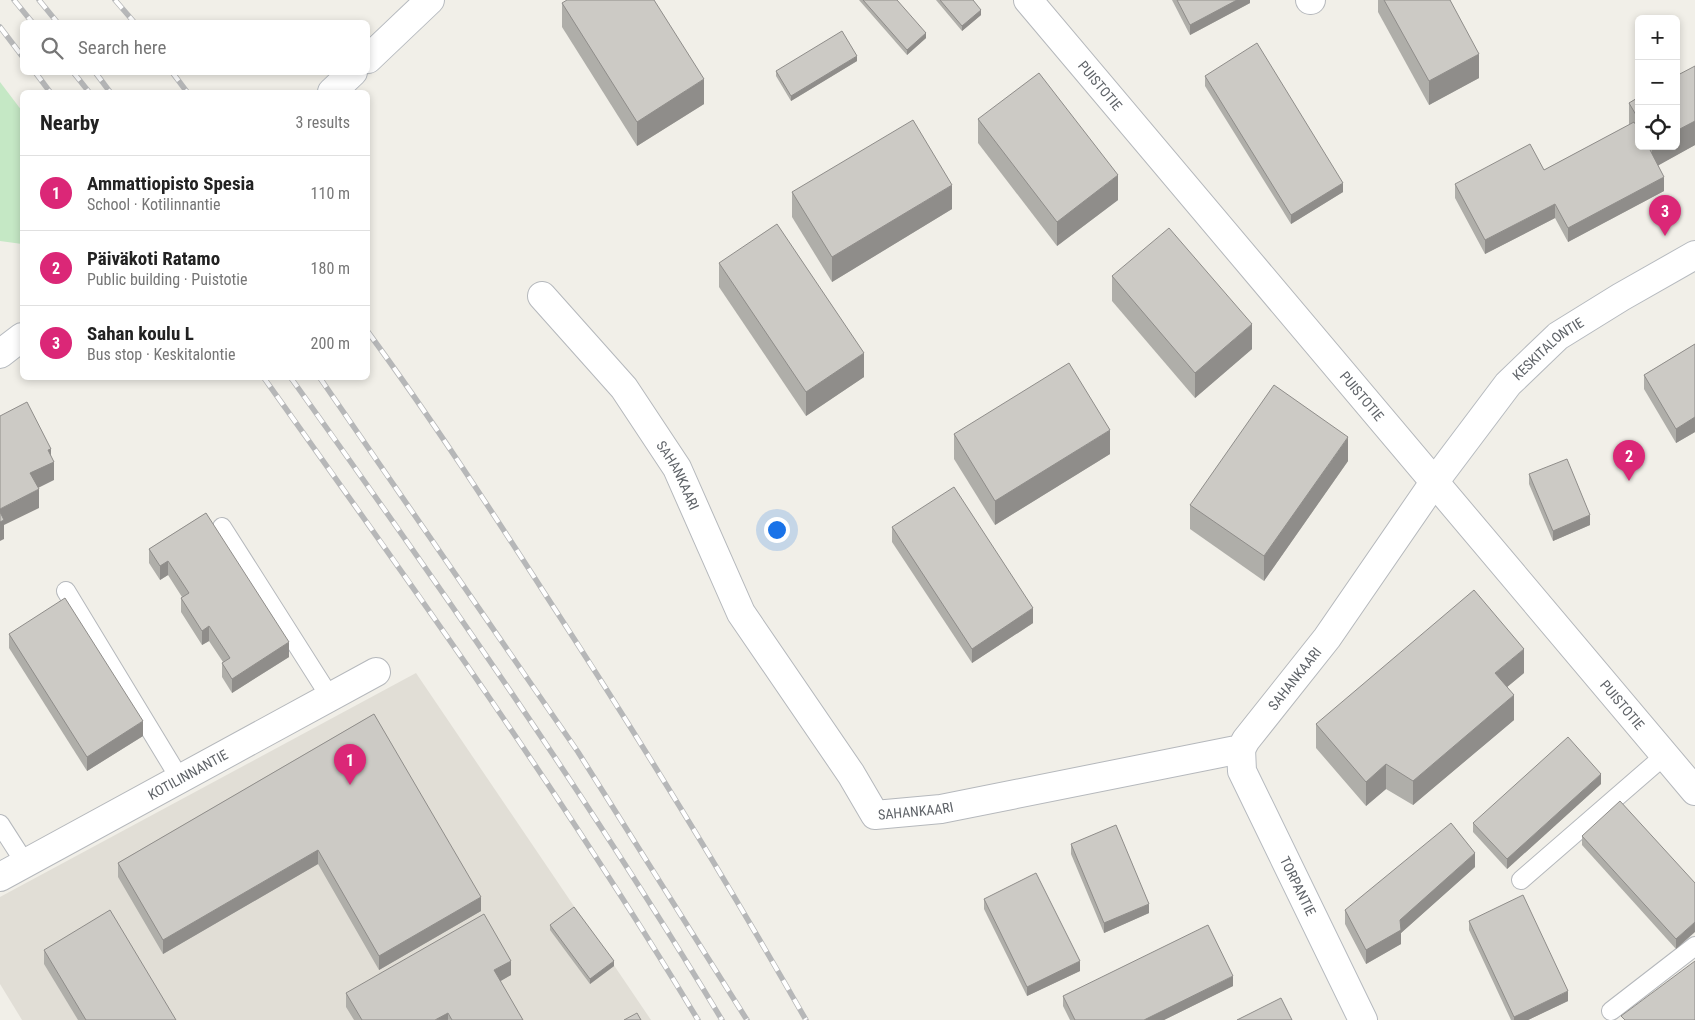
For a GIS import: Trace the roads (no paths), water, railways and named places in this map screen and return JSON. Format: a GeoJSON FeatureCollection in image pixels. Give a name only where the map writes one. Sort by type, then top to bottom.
{"type":"FeatureCollection","features":[{"type":"Feature","properties":{"kind":"street"},"geometry":{"type":"LineString","coordinates":[[370,57],[430,0]]}},
{"type":"Feature","properties":{"kind":"street","name":"PUISTOTIE"},"geometry":{"type":"LineString","coordinates":[[1028,0],[1695,791]]}},
{"type":"Feature","properties":{"kind":"street"},"geometry":{"type":"LineString","coordinates":[[334,90],[350,75]]}},
{"type":"Feature","properties":{"kind":"street","name":"KESKITALONTIE"},"geometry":{"type":"LineString","coordinates":[[1435,481],[1508,384],[1558,336],[1621,297],[1695,255]]}},
{"type":"Feature","properties":{"kind":"street","name":"SAHANKAARI"},"geometry":{"type":"LineString","coordinates":[[542,296],[624,388],[677,468],[741,613],[851,774],[875,816],[941,809],[1241,749],[1246,740],[1327,638],[1435,481]]}},
{"type":"Feature","properties":{"kind":"street"},"geometry":{"type":"LineString","coordinates":[[0,354],[20,339]]}},
{"type":"Feature","properties":{"kind":"street","name":"KOTILINNANTIE"},"geometry":{"type":"LineString","coordinates":[[0,877],[376,672]]}},
{"type":"Feature","properties":{"kind":"street","name":"TORPANTIE"},"geometry":{"type":"LineString","coordinates":[[1241,749],[1242,771],[1363,1020]]}},
{"type":"Feature","properties":{"kind":"lane"},"geometry":{"type":"LineString","coordinates":[[222,527],[330,697]]}},
{"type":"Feature","properties":{"kind":"lane"},"geometry":{"type":"LineString","coordinates":[[66,591],[180,779]]}},
{"type":"Feature","properties":{"kind":"lane"},"geometry":{"type":"LineString","coordinates":[[1520,880],[1664,756]]}},
{"type":"Feature","properties":{"kind":"lane"},"geometry":{"type":"LineString","coordinates":[[0,824],[24,863]]}},
{"type":"Feature","properties":{"kind":"lane"},"geometry":{"type":"LineString","coordinates":[[1611,1011],[1695,946]]}},
{"type":"Feature","properties":{"kind":"railway"},"geometry":{"type":"LineString","coordinates":[[14,0],[30,20]]}},
{"type":"Feature","properties":{"kind":"railway"},"geometry":{"type":"LineString","coordinates":[[39,0],[55,20]]}},
{"type":"Feature","properties":{"kind":"railway"},"geometry":{"type":"LineString","coordinates":[[115,0],[132,20]]}},
{"type":"Feature","properties":{"kind":"railway"},"geometry":{"type":"LineString","coordinates":[[0,27],[20,53]]}},
{"type":"Feature","properties":{"kind":"railway"},"geometry":{"type":"LineString","coordinates":[[37,75],[48,90]]}},
{"type":"Feature","properties":{"kind":"railway"},"geometry":{"type":"LineString","coordinates":[[75,75],[87,90]]}},
{"type":"Feature","properties":{"kind":"railway"},"geometry":{"type":"LineString","coordinates":[[97,75],[108,90]]}},
{"type":"Feature","properties":{"kind":"railway"},"geometry":{"type":"LineString","coordinates":[[174,75],[186,90]]}},
{"type":"Feature","properties":{"kind":"railway"},"geometry":{"type":"LineString","coordinates":[[370,335],[459,463],[614,701],[712,859],[806,1020]]}},
{"type":"Feature","properties":{"kind":"railway"},"geometry":{"type":"LineString","coordinates":[[265,380],[432,615],[542,775],[698,1020]]}},
{"type":"Feature","properties":{"kind":"railway"},"geometry":{"type":"LineString","coordinates":[[292,380],[458,615],[567,775],[722,1020]]}},
{"type":"Feature","properties":{"kind":"railway"},"geometry":{"type":"LineString","coordinates":[[321,380],[578,752],[747,1020]]}},
{"type":"Feature","properties":{"kind":"place","name":"Sahan koulu L"},"geometry":{"type":"Point","coordinates":[1665,236]}},
{"type":"Feature","properties":{"kind":"place","name":"Päiväkoti Ratamo"},"geometry":{"type":"Point","coordinates":[1629,481]}},
{"type":"Feature","properties":{"kind":"place","name":"Ammattiopisto Spesia"},"geometry":{"type":"Point","coordinates":[350,785]}}]}
